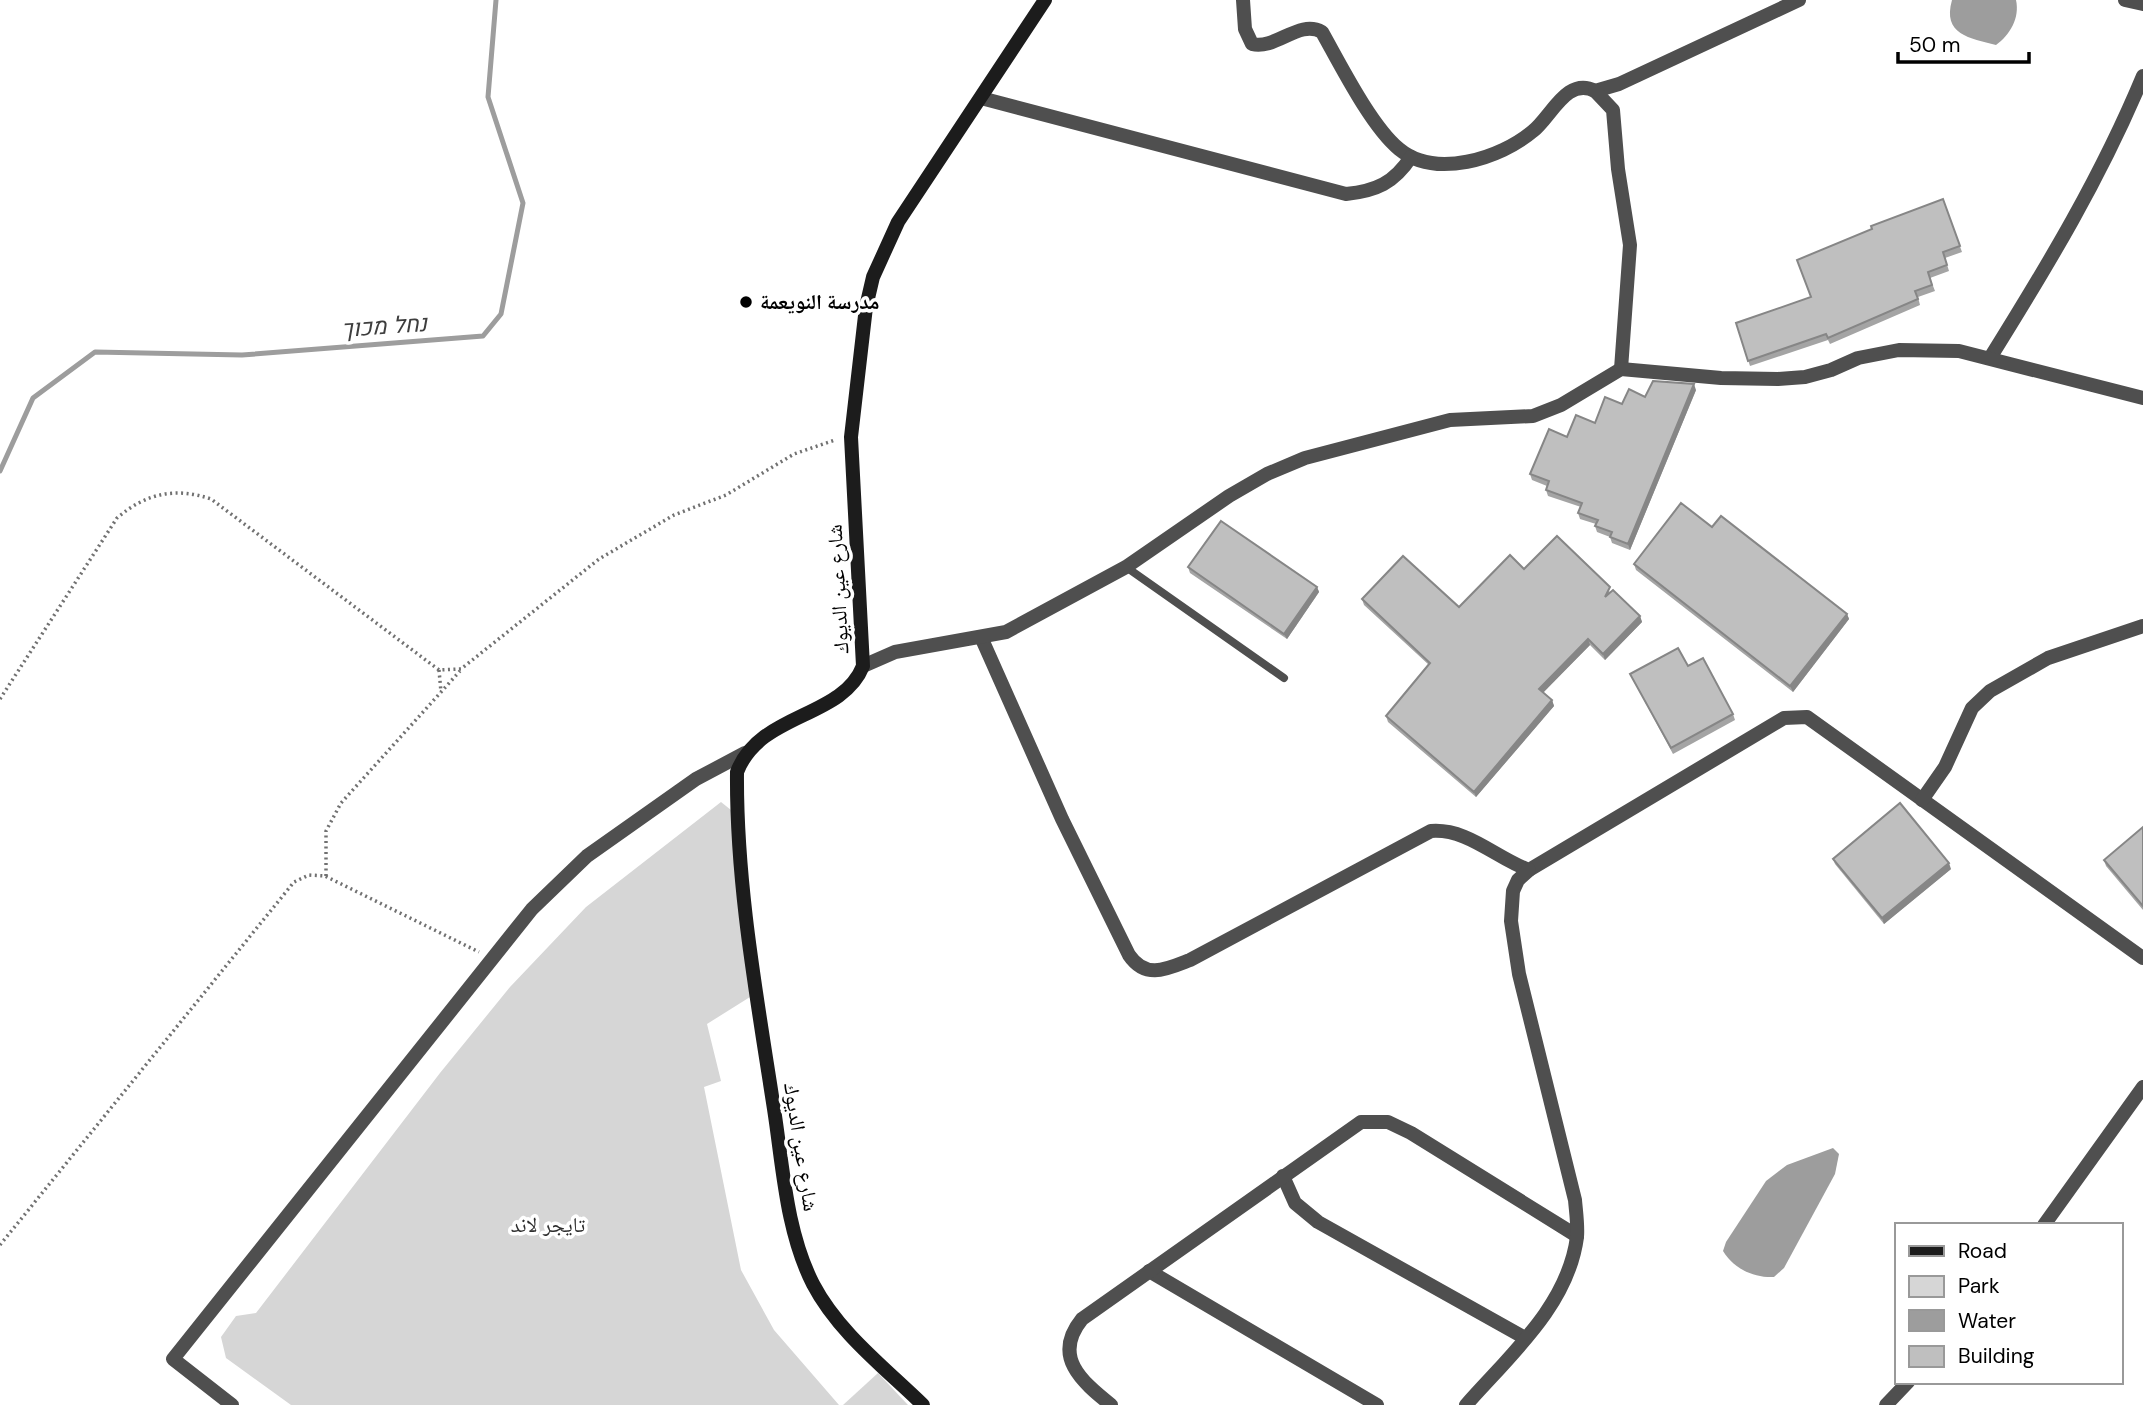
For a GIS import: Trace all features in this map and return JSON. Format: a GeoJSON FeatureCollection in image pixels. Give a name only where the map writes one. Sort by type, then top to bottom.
{"type":"FeatureCollection","features":[{"type":"Feature","properties":{"kind":"street","name":"شارع عين الديوك"},"geometry":{"type":"LineString","coordinates":[[923,1405],[837,1322],[803,1263],[791,1221],[747,918],[737,772],[745,753],[763,737],[850,687],[863,666],[851,437],[866,307],[873,277],[898,222],[1045,0]]}},
{"type":"Feature","properties":{"kind":"street"},"geometry":{"type":"LineString","coordinates":[[1243,0],[1245,29],[1252,44],[1264,45],[1305,29],[1315,28],[1322,32],[1388,138],[1411,157],[1429,164],[1476,159],[1498,151],[1535,130],[1557,102],[1576,89],[1587,86],[1595,90],[1613,110],[1618,169],[1630,245],[1621,369]]}},
{"type":"Feature","properties":{"kind":"street"},"geometry":{"type":"LineString","coordinates":[[1595,90],[1619,84],[1799,0]]}},
{"type":"Feature","properties":{"kind":"street"},"geometry":{"type":"LineString","coordinates":[[2125,0],[2143,5]]}},
{"type":"Feature","properties":{"kind":"street"},"geometry":{"type":"LineString","coordinates":[[1990,358],[2074,222],[2120,132],[2143,76]]}},
{"type":"Feature","properties":{"kind":"street"},"geometry":{"type":"LineString","coordinates":[[981,98],[1346,194],[1371,191],[1388,183],[1400,174],[1411,157]]}},
{"type":"Feature","properties":{"kind":"street"},"geometry":{"type":"LineString","coordinates":[[863,666],[895,652],[1006,632],[1126,567],[1229,496],[1267,474],[1305,458],[1450,420],[1533,416],[1561,405],[1621,369],[1778,379],[1805,377],[1831,370],[1858,358],[1899,350],[1959,351],[2143,398]]}},
{"type":"Feature","properties":{"kind":"street"},"geometry":{"type":"LineString","coordinates":[[1922,800],[1945,767],[1972,708],[1990,691],[2048,658],[2143,626]]}},
{"type":"Feature","properties":{"kind":"street"},"geometry":{"type":"LineString","coordinates":[[981,637],[1062,819],[1135,963],[1146,970],[1156,972],[1190,960],[1431,831],[1457,832],[1508,863],[1529,870]]}},
{"type":"Feature","properties":{"kind":"street"},"geometry":{"type":"LineString","coordinates":[[1466,1405],[1548,1311],[1571,1263],[1577,1236],[1575,1200],[1519,974],[1511,920],[1513,891],[1518,880],[1529,870],[1784,718],[1807,717],[2143,958]]}},
{"type":"Feature","properties":{"kind":"street"},"geometry":{"type":"LineString","coordinates":[[232,1405],[173,1359],[532,909],[587,856],[696,779],[745,753]]}},
{"type":"Feature","properties":{"kind":"street"},"geometry":{"type":"LineString","coordinates":[[2045,1223],[2143,1087]]}},
{"type":"Feature","properties":{"kind":"street"},"geometry":{"type":"LineString","coordinates":[[1111,1405],[1081,1376],[1070,1359],[1067,1345],[1072,1331],[1082,1319],[1361,1122],[1388,1122],[1577,1236]]}},
{"type":"Feature","properties":{"kind":"street"},"geometry":{"type":"LineString","coordinates":[[1283,1176],[1295,1203],[1318,1222],[1525,1338]]}},
{"type":"Feature","properties":{"kind":"street"},"geometry":{"type":"LineString","coordinates":[[1149,1271],[1377,1405]]}},
{"type":"Feature","properties":{"kind":"street"},"geometry":{"type":"LineString","coordinates":[[1886,1405],[1906,1384]]}},
{"type":"Feature","properties":{"kind":"lane"},"geometry":{"type":"LineString","coordinates":[[1126,567],[1284,678]]}},
{"type":"Feature","properties":{"kind":"path"},"geometry":{"type":"LineString","coordinates":[[326,877],[324,845],[331,820],[350,792],[461,669],[599,559],[647,530],[726,495],[803,449],[851,437]]}},
{"type":"Feature","properties":{"kind":"path"},"geometry":{"type":"LineString","coordinates":[[0,699],[117,518],[142,500],[176,492],[195,494],[223,507],[439,670],[461,669]]}},
{"type":"Feature","properties":{"kind":"path"},"geometry":{"type":"LineString","coordinates":[[439,670],[441,693]]}},
{"type":"Feature","properties":{"kind":"path"},"geometry":{"type":"LineString","coordinates":[[0,1245],[294,882],[309,875],[326,877],[462,942],[491,962]]}},
{"type":"Feature","properties":{"kind":"green space","name":"تايجر لاند"},"geometry":{"type":"Polygon","coordinates":[[[721,802],[731,810],[750,997],[707,1024],[721,1081],[704,1087],[741,1270],[774,1330],[839,1405],[291,1405],[226,1358],[221,1337],[236,1316],[256,1313],[440,1073],[510,987],[586,907],[721,802]]]}},
{"type":"Feature","properties":{"kind":"green space"},"geometry":{"type":"Polygon","coordinates":[[[878,1373],[908,1405],[843,1405],[878,1373]]]}},
{"type":"Feature","properties":{"kind":"water"},"geometry":{"type":"Polygon","coordinates":[[[1952,0],[2016,0],[2017,13],[2010,31],[1996,45],[1968,37],[1955,28],[1950,12],[1952,0]]]}},
{"type":"Feature","properties":{"kind":"water"},"geometry":{"type":"Polygon","coordinates":[[[1833,1148],[1839,1154],[1835,1174],[1784,1268],[1774,1277],[1767,1277],[1752,1274],[1733,1263],[1723,1251],[1726,1242],[1766,1181],[1787,1165],[1833,1148]]]}},
{"type":"Feature","properties":{"kind":"building"},"geometry":{"type":"Polygon","coordinates":[[[1943,199],[1960,246],[1943,252],[1947,265],[1928,272],[1932,285],[1915,291],[1918,299],[1828,338],[1826,334],[1748,361],[1736,323],[1811,297],[1797,260],[1872,229],[1871,226],[1943,199]]]}},
{"type":"Feature","properties":{"kind":"building"},"geometry":{"type":"Polygon","coordinates":[[[1653,381],[1694,384],[1628,544],[1610,537],[1612,532],[1595,526],[1598,520],[1578,513],[1582,503],[1546,490],[1549,481],[1530,474],[1549,429],[1567,437],[1576,415],[1595,423],[1605,397],[1622,404],[1629,389],[1645,397],[1653,381]]]}},
{"type":"Feature","properties":{"kind":"building"},"geometry":{"type":"Polygon","coordinates":[[[1681,503],[1712,527],[1721,516],[1847,614],[1790,686],[1634,564],[1681,503]]]}},
{"type":"Feature","properties":{"kind":"building"},"geometry":{"type":"Polygon","coordinates":[[[1221,521],[1317,587],[1284,634],[1188,567],[1221,521]]]}},
{"type":"Feature","properties":{"kind":"building"},"geometry":{"type":"Polygon","coordinates":[[[1557,536],[1610,587],[1605,597],[1613,590],[1640,616],[1603,654],[1588,639],[1539,689],[1552,700],[1474,792],[1386,716],[1430,663],[1362,599],[1403,556],[1459,607],[1510,555],[1524,569],[1557,536]]]}},
{"type":"Feature","properties":{"kind":"building"},"geometry":{"type":"Polygon","coordinates":[[[1678,648],[1688,666],[1703,658],[1733,714],[1671,748],[1630,674],[1678,648]]]}},
{"type":"Feature","properties":{"kind":"building"},"geometry":{"type":"Polygon","coordinates":[[[1900,803],[1949,863],[1882,918],[1833,859],[1900,803]]]}},
{"type":"Feature","properties":{"kind":"building"},"geometry":{"type":"Polygon","coordinates":[[[2143,827],[2143,906],[2104,860],[2143,827]]]}},
{"type":"Feature","properties":{"kind":"waterway","name":"נחל מכוך"},"geometry":{"type":"LineString","coordinates":[[0,471],[33,398],[95,352],[242,355],[483,336],[501,314],[523,203],[488,97],[496,0]]}},
{"type":"Feature","properties":{"kind":"place","name":"مدرسة النويعمة"},"geometry":{"type":"Point","coordinates":[746,302]}}]}
